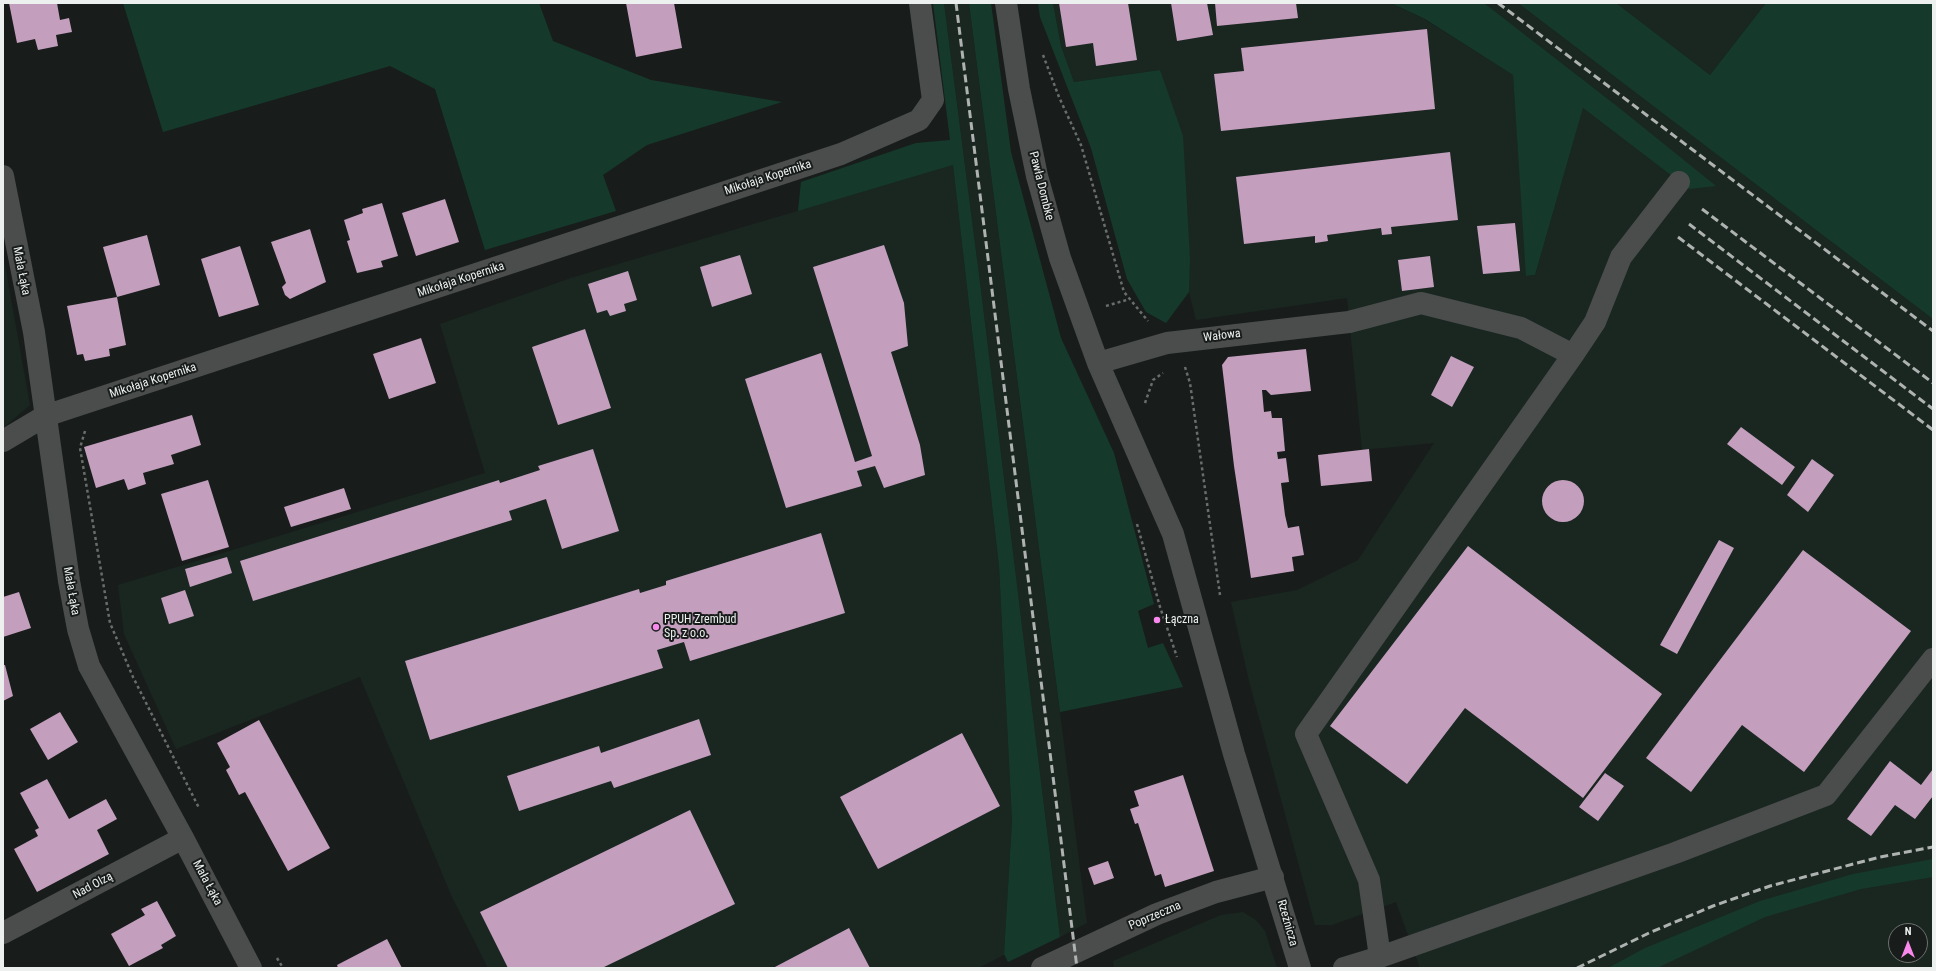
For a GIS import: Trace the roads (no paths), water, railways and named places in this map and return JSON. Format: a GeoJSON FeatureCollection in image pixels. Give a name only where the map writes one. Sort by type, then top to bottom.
{"type":"FeatureCollection","features":[{"type":"Feature","properties":{"kind":"street","name":"Mikołaja Kopernika"},"geometry":{"type":"LineString","coordinates":[[3,440],[45,416],[834,157],[920,120],[933,100],[920,3]]}},
{"type":"Feature","properties":{"kind":"street","name":"Pawła Dombke"},"geometry":{"type":"LineString","coordinates":[[1006,3],[1019,89],[1037,176],[1060,258],[1098,363]]}},
{"type":"Feature","properties":{"kind":"street","name":"Mała Łąka"},"geometry":{"type":"LineString","coordinates":[[3,176],[34,332],[69,581],[78,629],[89,666],[252,968]]}},
{"type":"Feature","properties":{"kind":"street"},"geometry":{"type":"LineString","coordinates":[[1380,957],[1369,880],[1306,734],[1573,355],[1595,322],[1621,257],[1679,182]]}},
{"type":"Feature","properties":{"kind":"street","name":"Wałowa"},"geometry":{"type":"LineString","coordinates":[[1098,363],[1167,343],[1349,322],[1421,303],[1521,328],[1573,355]]}},
{"type":"Feature","properties":{"kind":"street"},"geometry":{"type":"LineString","coordinates":[[1098,363],[1173,534],[1234,754],[1274,877]]}},
{"type":"Feature","properties":{"kind":"street"},"geometry":{"type":"LineString","coordinates":[[1344,968],[1380,957],[1675,853],[1826,795],[1933,659]]}},
{"type":"Feature","properties":{"kind":"street","name":"Nad Olzą"},"geometry":{"type":"LineString","coordinates":[[3,933],[183,838]]}},
{"type":"Feature","properties":{"kind":"street","name":"Poprzeczna"},"geometry":{"type":"LineString","coordinates":[[1042,968],[1157,914],[1216,892],[1274,877]]}},
{"type":"Feature","properties":{"kind":"street","name":"Rzeźnicza"},"geometry":{"type":"LineString","coordinates":[[1274,877],[1300,968]]}},
{"type":"Feature","properties":{"kind":"railway"},"geometry":{"type":"LineString","coordinates":[[956,3],[1077,968]]}},
{"type":"Feature","properties":{"kind":"railway"},"geometry":{"type":"LineString","coordinates":[[1498,3],[1933,331]]}},
{"type":"Feature","properties":{"kind":"railway"},"geometry":{"type":"LineString","coordinates":[[1702,209],[1933,383]]}},
{"type":"Feature","properties":{"kind":"railway"},"geometry":{"type":"LineString","coordinates":[[1689,224],[1933,409]]}},
{"type":"Feature","properties":{"kind":"railway"},"geometry":{"type":"LineString","coordinates":[[1678,237],[1933,430]]}},
{"type":"Feature","properties":{"kind":"railway"},"geometry":{"type":"LineString","coordinates":[[1577,968],[1649,933],[1713,906],[1770,886],[1880,857],[1933,847]]}},
{"type":"Feature","properties":{"kind":"place","name":"Łączna"},"geometry":{"type":"Point","coordinates":[1157,620]}},
{"type":"Feature","properties":{"kind":"place","name":"PPUH Zrembud Sp. z o.o."},"geometry":{"type":"Point","coordinates":[656,627]}}]}
